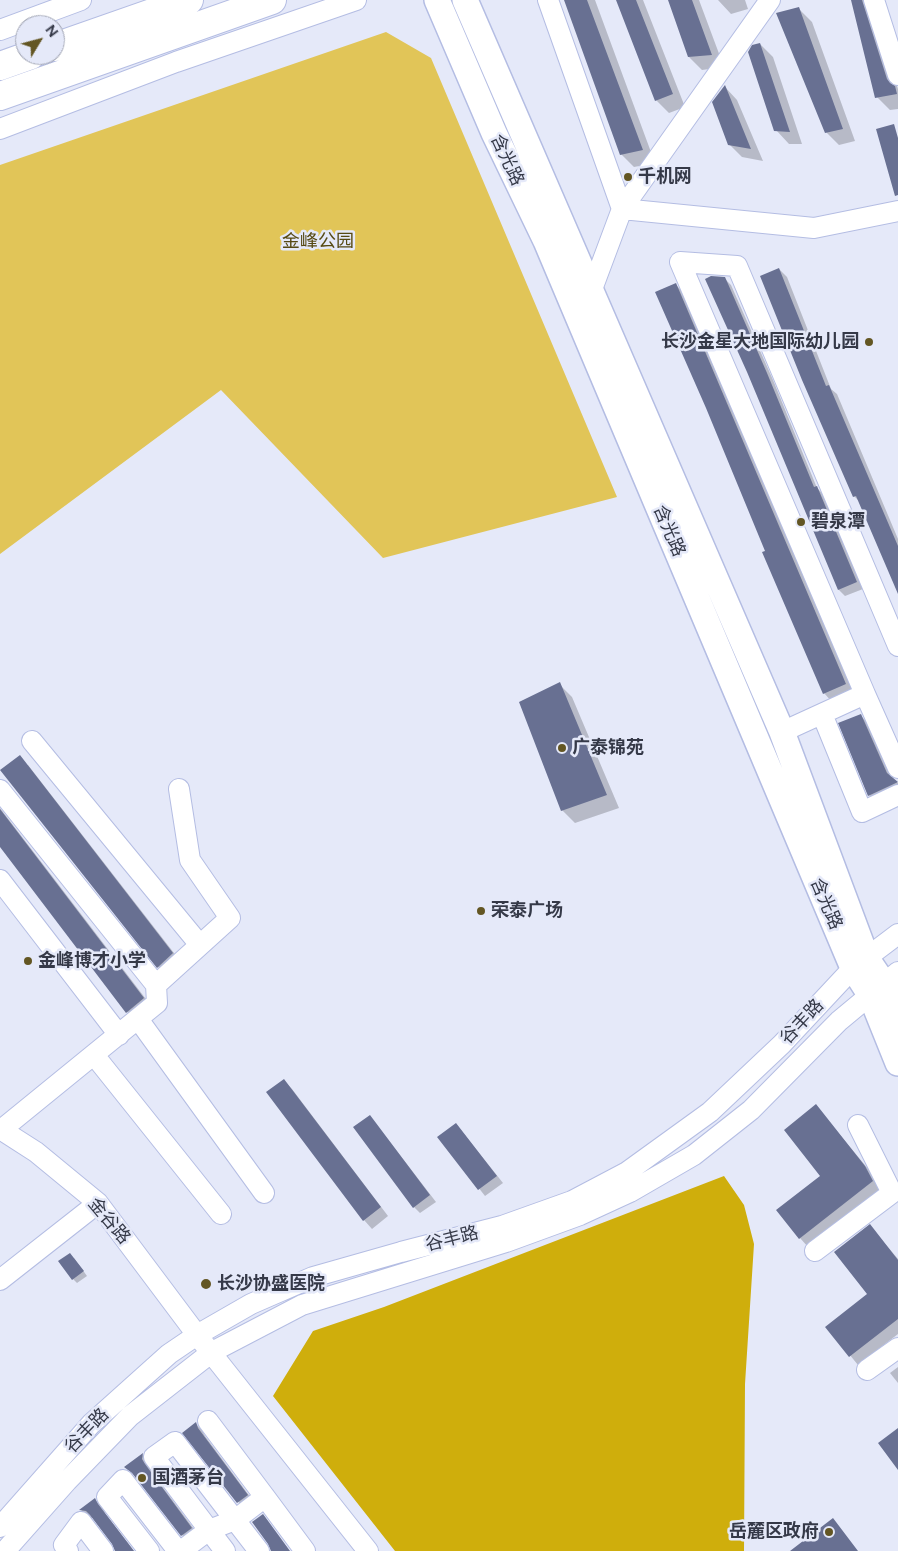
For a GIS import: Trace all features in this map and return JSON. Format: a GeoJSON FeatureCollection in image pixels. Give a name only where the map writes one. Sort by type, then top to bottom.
{"type":"FeatureCollection","features":[{"type":"Feature","properties":{"kind":"highway"},"geometry":{"type":"LineString","coordinates":[[65,43],[189,0]]}},
{"type":"Feature","properties":{"kind":"highway"},"geometry":{"type":"LineString","coordinates":[[0,96],[272,0]]}},
{"type":"Feature","properties":{"kind":"highway"},"geometry":{"type":"LineString","coordinates":[[0,66],[15,61]]}},
{"type":"Feature","properties":{"kind":"main road","name":"含光路"},"geometry":{"type":"LineString","coordinates":[[436,0],[494,133],[553,258],[860,963],[884,984],[898,1018]]}},
{"type":"Feature","properties":{"kind":"main road","name":"含光路"},"geometry":{"type":"LineString","coordinates":[[465,0],[782,732],[860,963]]}},
{"type":"Feature","properties":{"kind":"main road","name":"含光路"},"geometry":{"type":"LineString","coordinates":[[884,984],[898,1063]]}},
{"type":"Feature","properties":{"kind":"street"},"geometry":{"type":"LineString","coordinates":[[0,30],[81,0]]}},
{"type":"Feature","properties":{"kind":"street"},"geometry":{"type":"LineString","coordinates":[[0,128],[176,62],[356,0]]}},
{"type":"Feature","properties":{"kind":"street"},"geometry":{"type":"LineString","coordinates":[[548,0],[622,209]]}},
{"type":"Feature","properties":{"kind":"street"},"geometry":{"type":"LineString","coordinates":[[591,292],[622,209],[770,0]]}},
{"type":"Feature","properties":{"kind":"street"},"geometry":{"type":"LineString","coordinates":[[874,0],[898,75]]}},
{"type":"Feature","properties":{"kind":"street"},"geometry":{"type":"LineString","coordinates":[[622,209],[814,228],[898,211]]}},
{"type":"Feature","properties":{"kind":"street"},"geometry":{"type":"LineString","coordinates":[[898,646],[737,266],[680,262],[898,768]]}},
{"type":"Feature","properties":{"kind":"street"},"geometry":{"type":"LineString","coordinates":[[782,732],[865,694]]}},
{"type":"Feature","properties":{"kind":"street"},"geometry":{"type":"LineString","coordinates":[[822,714],[862,812],[898,795]]}},
{"type":"Feature","properties":{"kind":"street"},"geometry":{"type":"LineString","coordinates":[[32,741],[200,945]]}},
{"type":"Feature","properties":{"kind":"street"},"geometry":{"type":"LineString","coordinates":[[156,985],[230,918],[190,860],[179,788]]}},
{"type":"Feature","properties":{"kind":"street"},"geometry":{"type":"LineString","coordinates":[[0,790],[156,985],[157,1003],[0,1129]]}},
{"type":"Feature","properties":{"kind":"street"},"geometry":{"type":"LineString","coordinates":[[0,880],[119,1035]]}},
{"type":"Feature","properties":{"kind":"street","name":"谷丰路"},"geometry":{"type":"LineString","coordinates":[[0,1527],[90,1424],[169,1354],[197,1335],[252,1304],[313,1277],[502,1226],[572,1201],[627,1172],[710,1112],[782,1044],[860,963],[898,934]]}},
{"type":"Feature","properties":{"kind":"street","name":"谷丰路"},"geometry":{"type":"LineString","coordinates":[[5,1551],[67,1481],[130,1416],[212,1352],[302,1305],[506,1242],[580,1215],[630,1192],[694,1156],[751,1110],[839,1021],[884,984]]}},
{"type":"Feature","properties":{"kind":"street"},"geometry":{"type":"LineString","coordinates":[[138,1019],[264,1193]]}},
{"type":"Feature","properties":{"kind":"street"},"geometry":{"type":"LineString","coordinates":[[94,1054],[221,1214]]}},
{"type":"Feature","properties":{"kind":"street"},"geometry":{"type":"LineString","coordinates":[[815,1251],[895,1199],[858,1125]]}},
{"type":"Feature","properties":{"kind":"street","name":"金谷路"},"geometry":{"type":"LineString","coordinates":[[0,1129],[36,1152],[98,1202],[197,1335],[368,1551]]}},
{"type":"Feature","properties":{"kind":"street"},"geometry":{"type":"LineString","coordinates":[[0,1280],[98,1202]]}},
{"type":"Feature","properties":{"kind":"street"},"geometry":{"type":"LineString","coordinates":[[867,1370],[898,1348]]}},
{"type":"Feature","properties":{"kind":"street"},"geometry":{"type":"LineString","coordinates":[[208,1421],[305,1551]]}},
{"type":"Feature","properties":{"kind":"street"},"geometry":{"type":"LineString","coordinates":[[225,1551],[154,1457],[175,1442],[259,1551]]}},
{"type":"Feature","properties":{"kind":"street"},"geometry":{"type":"LineString","coordinates":[[149,1551],[107,1497],[123,1480],[179,1551],[209,1530],[235,1520],[265,1497]]}},
{"type":"Feature","properties":{"kind":"street"},"geometry":{"type":"LineString","coordinates":[[68,1551],[64,1545],[81,1522],[102,1551]]}},
{"type":"Feature","properties":{"kind":"green space","name":"金峰公园"},"geometry":{"type":"Polygon","coordinates":[[[386,32],[431,58],[617,497],[383,558],[221,390],[0,554],[0,165],[386,32]]]}},
{"type":"Feature","properties":{"kind":"shaded area"},"geometry":{"type":"Polygon","coordinates":[[[724,1176],[744,1205],[754,1244],[745,1384],[744,1551],[395,1551],[273,1396],[313,1331],[384,1307],[724,1176]]]}},
{"type":"Feature","properties":{"kind":"building"},"geometry":{"type":"Polygon","coordinates":[[[564,0],[587,0],[643,150],[620,155],[564,0]]]}},
{"type":"Feature","properties":{"kind":"building"},"geometry":{"type":"Polygon","coordinates":[[[616,0],[636,0],[673,94],[655,101],[616,0]]]}},
{"type":"Feature","properties":{"kind":"building"},"geometry":{"type":"Polygon","coordinates":[[[668,0],[692,0],[712,55],[688,57],[668,0]]]}},
{"type":"Feature","properties":{"kind":"building"},"geometry":{"type":"Polygon","coordinates":[[[851,0],[862,0],[887,79],[895,86],[897,94],[875,98],[851,0]]]}},
{"type":"Feature","properties":{"kind":"building"},"geometry":{"type":"Polygon","coordinates":[[[799,7],[843,129],[825,133],[776,13],[799,7]]]}},
{"type":"Feature","properties":{"kind":"building"},"geometry":{"type":"Polygon","coordinates":[[[760,43],[790,132],[774,131],[748,52],[752,45],[760,43]]]}},
{"type":"Feature","properties":{"kind":"building"},"geometry":{"type":"Polygon","coordinates":[[[725,85],[751,149],[728,145],[712,102],[725,85]]]}},
{"type":"Feature","properties":{"kind":"building"},"geometry":{"type":"Polygon","coordinates":[[[894,124],[898,138],[898,195],[895,196],[876,129],[894,124]]]}},
{"type":"Feature","properties":{"kind":"building"},"geometry":{"type":"Polygon","coordinates":[[[779,268],[826,386],[829,385],[898,546],[898,594],[856,496],[853,497],[802,380],[760,276],[779,268]]]}},
{"type":"Feature","properties":{"kind":"building"},"geometry":{"type":"Polygon","coordinates":[[[711,276],[725,277],[814,487],[817,486],[857,582],[838,590],[747,372],[705,279],[711,276]]]}},
{"type":"Feature","properties":{"kind":"building"},"geometry":{"type":"Polygon","coordinates":[[[676,283],[846,684],[823,694],[762,552],[765,551],[706,408],[655,292],[676,283]]]}},
{"type":"Feature","properties":{"kind":"building","name":"广泰锦苑"},"geometry":{"type":"Polygon","coordinates":[[[560,682],[607,795],[561,811],[519,702],[560,682]]]}},
{"type":"Feature","properties":{"kind":"building"},"geometry":{"type":"Polygon","coordinates":[[[861,714],[887,773],[898,782],[868,796],[838,723],[861,714]]]}},
{"type":"Feature","properties":{"kind":"building"},"geometry":{"type":"Polygon","coordinates":[[[20,755],[173,953],[157,968],[0,770],[20,755]]]}},
{"type":"Feature","properties":{"kind":"building"},"geometry":{"type":"Polygon","coordinates":[[[0,809],[144,998],[126,1013],[0,847],[0,809]]]}},
{"type":"Feature","properties":{"kind":"building"},"geometry":{"type":"Polygon","coordinates":[[[284,1079],[381,1207],[363,1221],[266,1092],[284,1079]]]}},
{"type":"Feature","properties":{"kind":"building"},"geometry":{"type":"Polygon","coordinates":[[[816,1104],[865,1166],[873,1181],[799,1239],[776,1210],[820,1176],[784,1130],[816,1104]]]}},
{"type":"Feature","properties":{"kind":"building"},"geometry":{"type":"Polygon","coordinates":[[[370,1115],[430,1195],[413,1208],[353,1127],[370,1115]]]}},
{"type":"Feature","properties":{"kind":"building"},"geometry":{"type":"Polygon","coordinates":[[[456,1123],[497,1176],[478,1190],[437,1137],[456,1123]]]}},
{"type":"Feature","properties":{"kind":"building"},"geometry":{"type":"Polygon","coordinates":[[[870,1224],[898,1260],[898,1319],[849,1357],[825,1327],[867,1294],[834,1252],[870,1224]]]}},
{"type":"Feature","properties":{"kind":"building"},"geometry":{"type":"Polygon","coordinates":[[[70,1253],[84,1271],[72,1280],[58,1261],[70,1253]]]}},
{"type":"Feature","properties":{"kind":"building"},"geometry":{"type":"Polygon","coordinates":[[[196,1422],[198,1428],[248,1495],[237,1503],[182,1433],[196,1422]]]}},
{"type":"Feature","properties":{"kind":"building"},"geometry":{"type":"Polygon","coordinates":[[[898,1428],[898,1470],[878,1443],[898,1428]]]}},
{"type":"Feature","properties":{"kind":"building"},"geometry":{"type":"Polygon","coordinates":[[[143,1453],[142,1459],[145,1464],[192,1528],[181,1536],[132,1473],[124,1467],[143,1453]]]}},
{"type":"Feature","properties":{"kind":"building"},"geometry":{"type":"Polygon","coordinates":[[[95,1498],[134,1551],[115,1551],[112,1544],[90,1515],[86,1511],[79,1510],[95,1498]]]}},
{"type":"Feature","properties":{"kind":"building"},"geometry":{"type":"Polygon","coordinates":[[[263,1514],[290,1551],[271,1551],[252,1522],[263,1514]]]}},
{"type":"Feature","properties":{"kind":"building","name":"岳麓区政府"},"geometry":{"type":"Polygon","coordinates":[[[833,1518],[858,1551],[790,1551],[833,1518]]]}},
{"type":"Feature","properties":{"kind":"place","name":"千机网"},"geometry":{"type":"Point","coordinates":[628,177]}},
{"type":"Feature","properties":{"kind":"place","name":"长沙金星大地国际幼儿园"},"geometry":{"type":"Point","coordinates":[869,342]}},
{"type":"Feature","properties":{"kind":"place","name":"碧泉潭"},"geometry":{"type":"Point","coordinates":[801,522]}},
{"type":"Feature","properties":{"kind":"place","name":"广泰锦苑"},"geometry":{"type":"Point","coordinates":[562,748]}},
{"type":"Feature","properties":{"kind":"place","name":"荣泰广场"},"geometry":{"type":"Point","coordinates":[481,911]}},
{"type":"Feature","properties":{"kind":"place","name":"金峰博才小学"},"geometry":{"type":"Point","coordinates":[28,961]}},
{"type":"Feature","properties":{"kind":"place","name":"长沙协盛医院"},"geometry":{"type":"Point","coordinates":[206,1284]}},
{"type":"Feature","properties":{"kind":"place","name":"国酒茅台"},"geometry":{"type":"Point","coordinates":[142,1478]}},
{"type":"Feature","properties":{"kind":"place","name":"岳麓区政府"},"geometry":{"type":"Point","coordinates":[829,1532]}}]}
